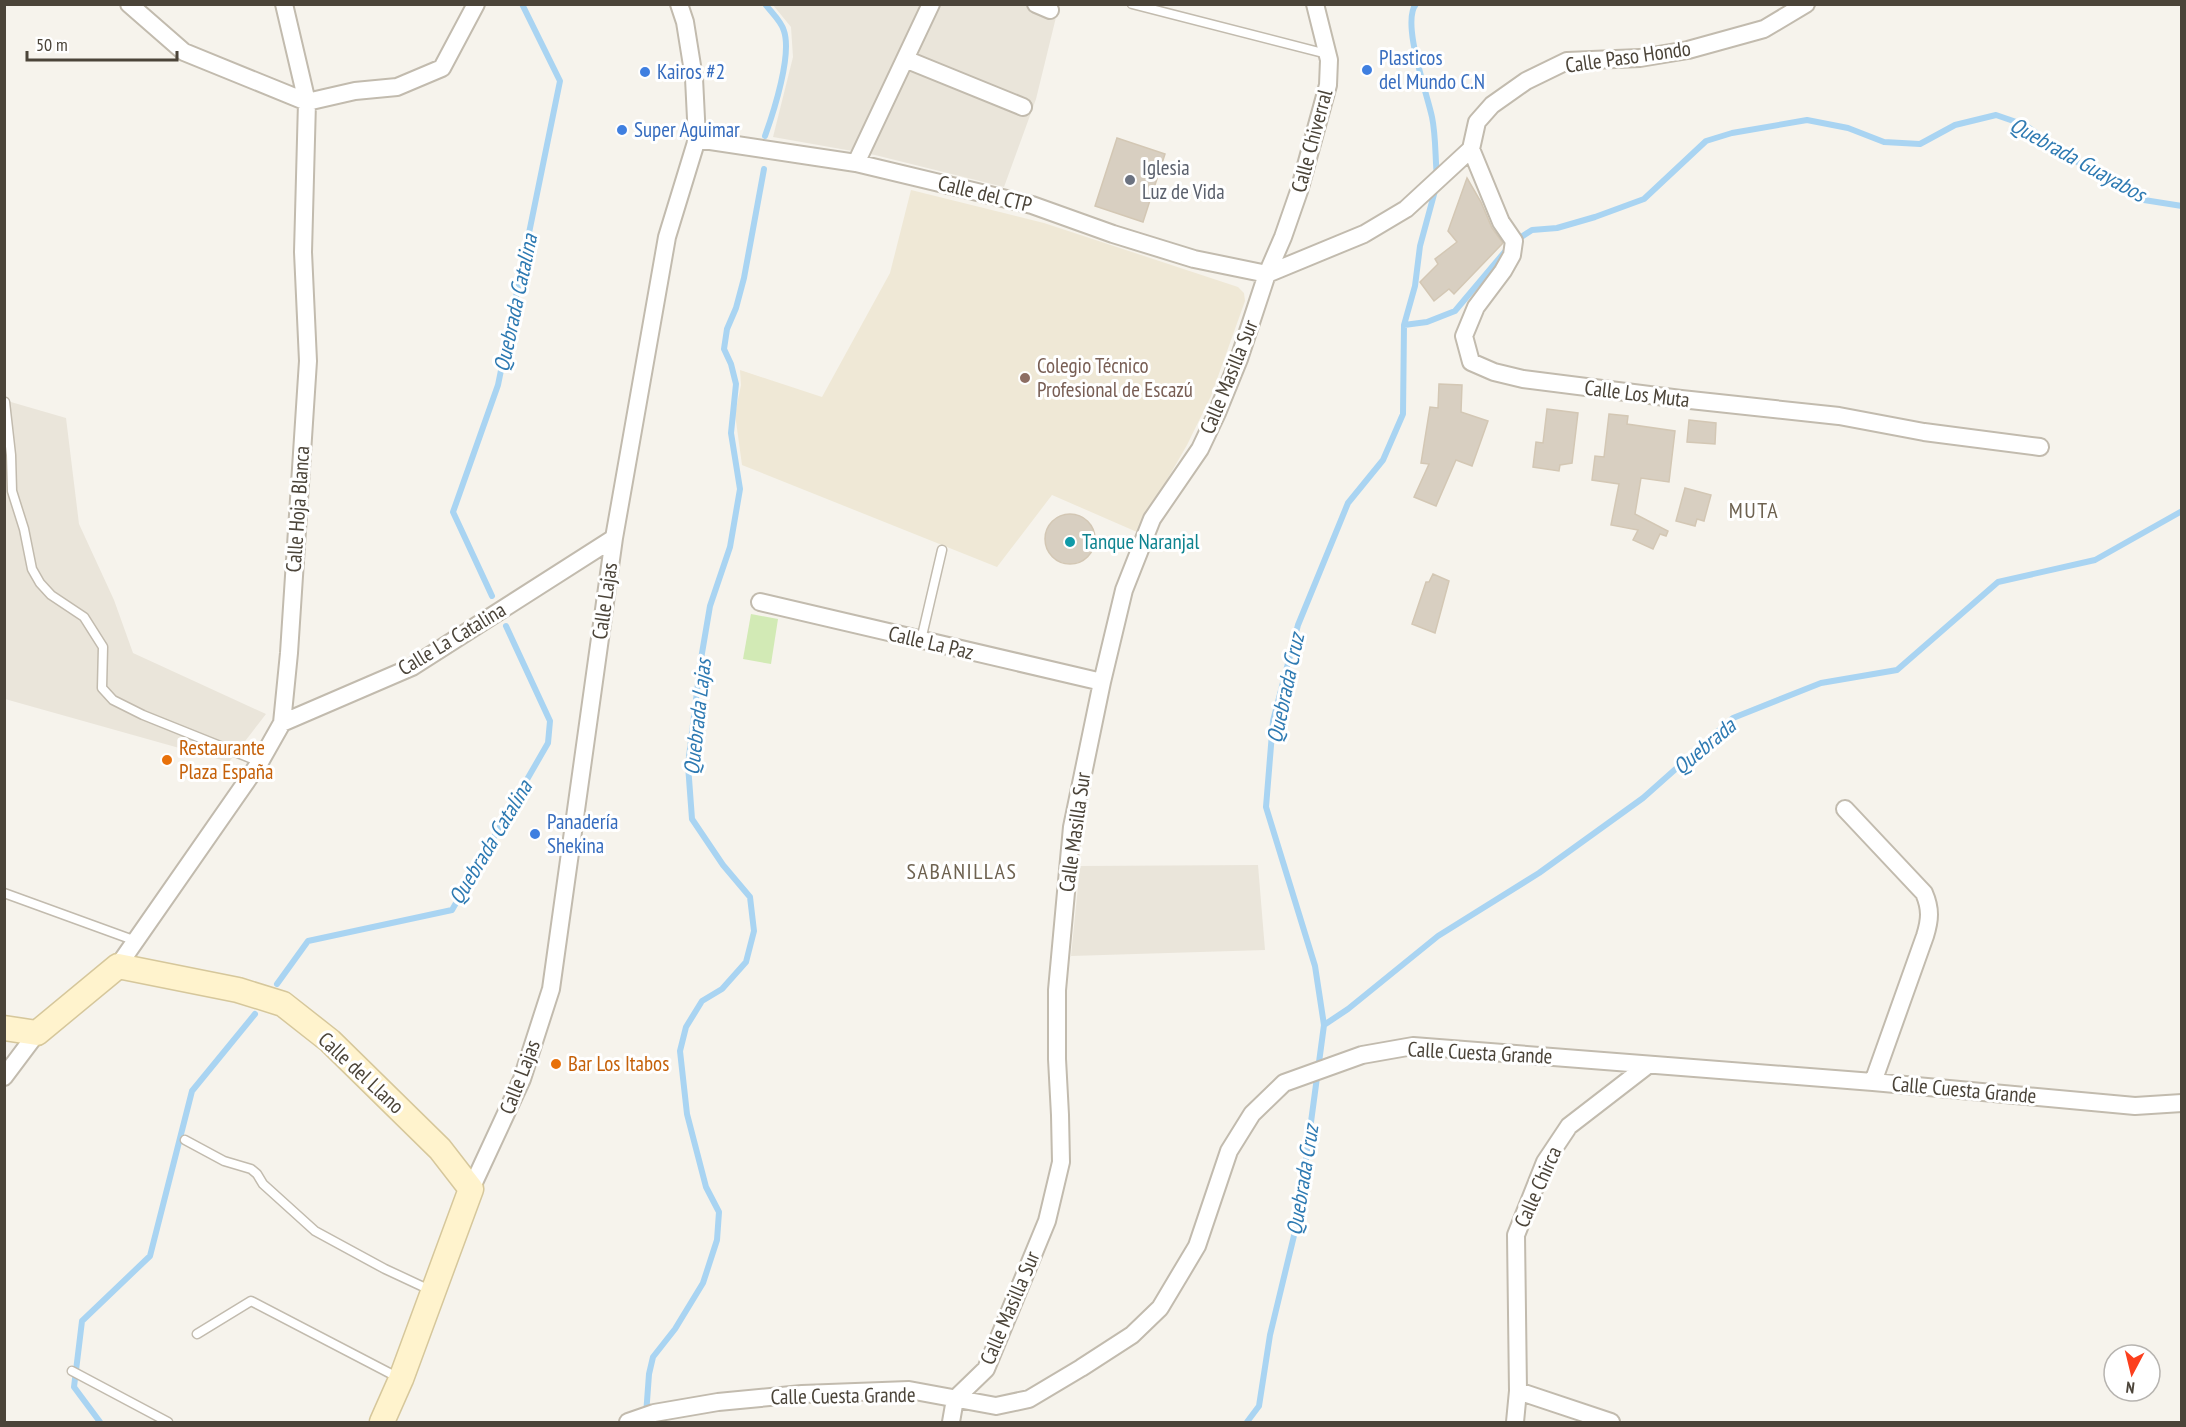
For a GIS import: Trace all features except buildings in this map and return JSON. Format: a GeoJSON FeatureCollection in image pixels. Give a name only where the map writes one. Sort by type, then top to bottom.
{"type":"FeatureCollection","features":[{"type":"Feature","properties":{"kind":"main road","name":"Calle del Llano"},"geometry":{"type":"LineString","coordinates":[[118,966],[238,990],[283,1004],[330,1041],[415,1124],[440,1149],[471,1189]]}},
{"type":"Feature","properties":{"kind":"main road"},"geometry":{"type":"LineString","coordinates":[[4,1028],[37,1033],[118,966]]}},
{"type":"Feature","properties":{"kind":"main road"},"geometry":{"type":"LineString","coordinates":[[382,1422],[401,1379],[471,1189]]}},
{"type":"Feature","properties":{"kind":"street"},"geometry":{"type":"LineString","coordinates":[[129,4],[184,52],[307,102],[355,91],[397,87],[442,68],[476,4]]}},
{"type":"Feature","properties":{"kind":"street","name":"Calle Hoja Blanca"},"geometry":{"type":"LineString","coordinates":[[118,966],[260,762],[282,723],[289,653],[308,361],[303,252],[307,102],[284,4]]}},
{"type":"Feature","properties":{"kind":"street","name":"Calle Lajas"},"geometry":{"type":"LineString","coordinates":[[471,1189],[522,1079],[551,988],[614,538],[667,237],[697,139],[694,78],[680,4]]}},
{"type":"Feature","properties":{"kind":"street"},"geometry":{"type":"LineString","coordinates":[[856,163],[931,4]]}},
{"type":"Feature","properties":{"kind":"street","name":"Calle Chiverral"},"geometry":{"type":"LineString","coordinates":[[1267,274],[1299,190],[1328,85],[1328,54],[1315,4]]}},
{"type":"Feature","properties":{"kind":"street","name":"Calle Paso Hondo"},"geometry":{"type":"LineString","coordinates":[[1471,149],[1477,122],[1492,105],[1526,81],[1568,61],[1640,58],[1688,51],[1764,29],[1806,4]]}},
{"type":"Feature","properties":{"kind":"street"},"geometry":{"type":"LineString","coordinates":[[905,59],[1023,107]]}},
{"type":"Feature","properties":{"kind":"street","name":"Calle del CTP"},"geometry":{"type":"LineString","coordinates":[[697,139],[856,163],[1032,205],[1113,234],[1194,259],[1267,274]]}},
{"type":"Feature","properties":{"kind":"street"},"geometry":{"type":"LineString","coordinates":[[1267,274],[1364,234],[1406,209],[1471,149]]}},
{"type":"Feature","properties":{"kind":"street","name":"Calle Los Muta"},"geometry":{"type":"LineString","coordinates":[[1471,149],[1497,213],[1512,237],[1512,255],[1476,307],[1464,336],[1472,362],[1494,372],[1523,379],[1839,417],[1924,432],[2040,447]]}},
{"type":"Feature","properties":{"kind":"street","name":"Calle Masilla Sur"},"geometry":{"type":"LineString","coordinates":[[955,1399],[986,1369],[1047,1221],[1061,1162],[1057,990],[1072,827],[1124,590],[1152,519],[1200,448],[1217,413],[1239,359],[1267,274]]}},
{"type":"Feature","properties":{"kind":"street","name":"Calle La Catalina"},"geometry":{"type":"LineString","coordinates":[[282,723],[412,667],[614,538]]}},
{"type":"Feature","properties":{"kind":"street","name":"Calle La Paz"},"geometry":{"type":"LineString","coordinates":[[760,602],[1102,682]]}},
{"type":"Feature","properties":{"kind":"street"},"geometry":{"type":"LineString","coordinates":[[1845,809],[1924,893],[1930,906],[1930,921],[1923,944],[1874,1082]]}},
{"type":"Feature","properties":{"kind":"street"},"geometry":{"type":"LineString","coordinates":[[4,1077],[37,1033]]}},
{"type":"Feature","properties":{"kind":"street","name":"Calle Cuesta Grande"},"geometry":{"type":"LineString","coordinates":[[628,1422],[654,1413],[718,1402],[802,1394],[909,1390],[996,1406],[1029,1399],[1132,1335],[1160,1308],[1197,1246],[1229,1151],[1252,1114],[1284,1083],[1362,1055],[1413,1046],[1874,1082],[2135,1106],[2181,1103]]}},
{"type":"Feature","properties":{"kind":"street","name":"Calle Chirca"},"geometry":{"type":"LineString","coordinates":[[1515,1422],[1518,1391],[1516,1235],[1545,1162],[1569,1125],[1648,1065]]}},
{"type":"Feature","properties":{"kind":"street"},"geometry":{"type":"LineString","coordinates":[[1518,1391],[1611,1422]]}},
{"type":"Feature","properties":{"kind":"street"},"geometry":{"type":"LineString","coordinates":[[951,1422],[955,1399]]}},
{"type":"Feature","properties":{"kind":"lane"},"geometry":{"type":"LineString","coordinates":[[1132,4],[1328,54]]}},
{"type":"Feature","properties":{"kind":"lane"},"geometry":{"type":"LineString","coordinates":[[5,402],[11,455],[12,491],[24,529],[32,569],[40,583],[51,595],[84,617],[103,647],[102,688],[114,700],[143,715],[260,762]]}},
{"type":"Feature","properties":{"kind":"lane"},"geometry":{"type":"LineString","coordinates":[[920,640],[942,550]]}},
{"type":"Feature","properties":{"kind":"lane"},"geometry":{"type":"LineString","coordinates":[[4,893],[136,941]]}},
{"type":"Feature","properties":{"kind":"lane"},"geometry":{"type":"LineString","coordinates":[[184,1140],[224,1161],[251,1169],[257,1174],[262,1184],[315,1231],[385,1269],[434,1291]]}},
{"type":"Feature","properties":{"kind":"lane"},"geometry":{"type":"LineString","coordinates":[[197,1334],[251,1301],[401,1379]]}},
{"type":"Feature","properties":{"kind":"lane"},"geometry":{"type":"LineString","coordinates":[[72,1371],[168,1422]]}},
{"type":"Feature","properties":{"kind":"shaded area"},"geometry":{"type":"Polygon","coordinates":[[[773,5],[1059,5],[1036,99],[1004,187],[875,155],[773,137],[793,57],[791,27],[773,5]]]}},
{"type":"Feature","properties":{"kind":"shaded area","name":"Colegio Técnico Profesional de Escazú"},"geometry":{"type":"Polygon","coordinates":[[[911,190],[1044,223],[1238,287],[1244,293],[1245,301],[1211,396],[1187,445],[1137,532],[1052,495],[997,567],[742,465],[735,414],[741,385],[740,370],[822,397],[890,273],[911,190]]]}},
{"type":"Feature","properties":{"kind":"shaded area"},"geometry":{"type":"Polygon","coordinates":[[[4,400],[66,418],[79,524],[114,600],[133,653],[266,714],[229,762],[5,699],[4,400]]]}},
{"type":"Feature","properties":{"kind":"shaded area"},"geometry":{"type":"Polygon","coordinates":[[[1258,865],[1265,950],[1071,956],[1080,866],[1258,865]]]}},
{"type":"Feature","properties":{"kind":"green space"},"geometry":{"type":"Polygon","coordinates":[[[751,614],[778,619],[771,664],[743,659],[751,614]]]}},
{"type":"Feature","properties":{"kind":"waterway","name":"Quebrada Catalina"},"geometry":{"type":"LineString","coordinates":[[492,596],[453,512],[498,385],[560,81],[522,4]]}},
{"type":"Feature","properties":{"kind":"waterway","name":"Quebrada Lajas"},"geometry":{"type":"LineString","coordinates":[[765,4],[781,24],[786,41],[781,83],[765,136]]}},
{"type":"Feature","properties":{"kind":"waterway","name":"Quebrada Cruz"},"geometry":{"type":"LineString","coordinates":[[1416,4],[1412,13],[1411,26],[1416,58],[1433,124],[1437,177]]}},
{"type":"Feature","properties":{"kind":"waterway","name":"Quebrada Guayabos"},"geometry":{"type":"LineString","coordinates":[[1515,241],[1532,230],[1557,228],[1644,199],[1706,141],[1732,133],[1807,120],[1848,128],[1884,142],[1920,144],[1955,125],[1996,115],[2025,125],[2093,173],[2144,200],[2182,206]]}},
{"type":"Feature","properties":{"kind":"waterway","name":"Quebrada Lajas"},"geometry":{"type":"LineString","coordinates":[[646,1415],[649,1374],[653,1357],[675,1329],[703,1283],[717,1240],[719,1212],[706,1187],[687,1114],[680,1051],[686,1027],[702,1001],[722,989],[746,962],[754,931],[750,897],[723,865],[692,819],[688,765],[710,606],[730,547],[740,489],[731,433],[736,384],[724,349],[727,329],[736,308],[744,278],[764,169]]}},
{"type":"Feature","properties":{"kind":"waterway","name":"Quebrada Cruz"},"geometry":{"type":"LineString","coordinates":[[1247,1422],[1259,1406],[1270,1335],[1298,1219],[1324,1025],[1315,966],[1266,807],[1273,721],[1298,625],[1348,503],[1383,460],[1403,414],[1404,325],[1415,286],[1420,246],[1436,187]]}},
{"type":"Feature","properties":{"kind":"waterway","name":"Quebrada Guayabos"},"geometry":{"type":"LineString","coordinates":[[1404,325],[1427,322],[1455,311],[1508,248]]}},
{"type":"Feature","properties":{"kind":"waterway","name":"Quebrada"},"geometry":{"type":"LineString","coordinates":[[1324,1025],[1348,1009],[1438,936],[1539,873],[1643,798],[1733,718],[1821,683],[1897,670],[1998,582],[2095,560],[2182,511]]}},
{"type":"Feature","properties":{"kind":"waterway","name":"Quebrada Catalina"},"geometry":{"type":"LineString","coordinates":[[277,984],[308,941],[452,910],[548,743],[550,721],[506,626]]}},
{"type":"Feature","properties":{"kind":"waterway","name":"Quebrada Catalina"},"geometry":{"type":"LineString","coordinates":[[100,1422],[74,1387],[82,1321],[150,1256],[192,1091],[255,1014]]}},
{"type":"Feature","properties":{"kind":"place","name":"Plasticos del Mundo C.N"},"geometry":{"type":"Point","coordinates":[1367,70]}},
{"type":"Feature","properties":{"kind":"place","name":"Kairos #2"},"geometry":{"type":"Point","coordinates":[645,72]}},
{"type":"Feature","properties":{"kind":"place","name":"Super Aguimar"},"geometry":{"type":"Point","coordinates":[622,130]}},
{"type":"Feature","properties":{"kind":"place","name":"Iglesia Luz de Vida"},"geometry":{"type":"Point","coordinates":[1130,180]}},
{"type":"Feature","properties":{"kind":"place","name":"Colegio Técnico Profesional de Escazú"},"geometry":{"type":"Point","coordinates":[1025,378]}},
{"type":"Feature","properties":{"kind":"place","name":"Tanque Naranjal"},"geometry":{"type":"Point","coordinates":[1070,542]}},
{"type":"Feature","properties":{"kind":"place","name":"Restaurante Plaza España"},"geometry":{"type":"Point","coordinates":[167,760]}},
{"type":"Feature","properties":{"kind":"place","name":"Panadería Shekina"},"geometry":{"type":"Point","coordinates":[535,834]}},
{"type":"Feature","properties":{"kind":"place","name":"Bar Los Itabos"},"geometry":{"type":"Point","coordinates":[556,1064]}},
{"type":"Feature","properties":{"kind":"district","name":"MUTA"},"geometry":{"type":"Point","coordinates":[1754,510]}},
{"type":"Feature","properties":{"kind":"district","name":"SABANILLAS"},"geometry":{"type":"Point","coordinates":[962,871]}}]}
